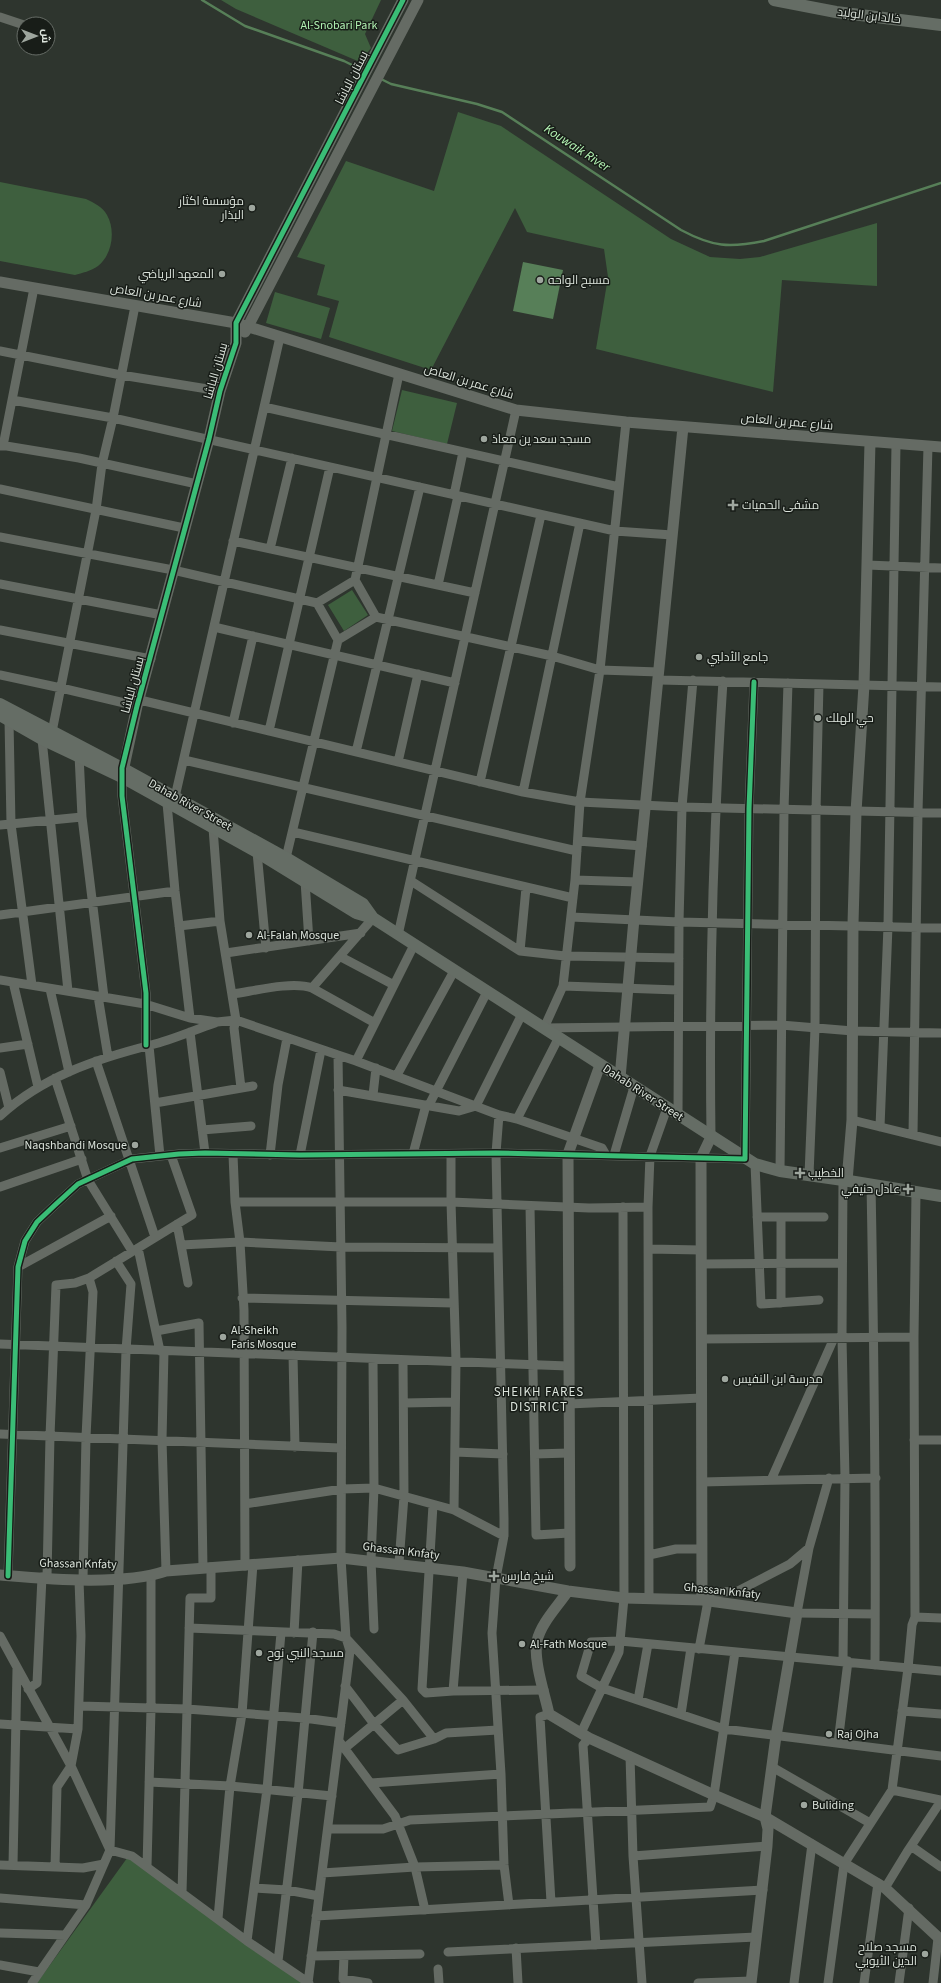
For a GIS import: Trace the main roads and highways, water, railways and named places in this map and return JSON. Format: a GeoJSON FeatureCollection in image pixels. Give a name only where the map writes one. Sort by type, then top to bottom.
{"type":"FeatureCollection","features":[{"type":"Feature","properties":{"kind":"main road","name":"خالدابن الوليد"},"geometry":{"type":"LineString","coordinates":[[774,0],[836,12],[941,25]]}},
{"type":"Feature","properties":{"kind":"main road","name":"Dahab River Street"},"geometry":{"type":"LineString","coordinates":[[0,704],[171,800],[286,858],[363,904],[373,918]]}},
{"type":"Feature","properties":{"kind":"main road","name":"Dahab River Street"},"geometry":{"type":"LineString","coordinates":[[4,717],[42,739],[122,772]]}},
{"type":"Feature","properties":{"kind":"main road","name":"Dahab River Street"},"geometry":{"type":"LineString","coordinates":[[171,800],[213,828],[257,852],[356,913],[373,918],[750,1161],[780,1171],[941,1196]]}},
{"type":"Feature","properties":{"kind":"waterway","name":"Kouwaik River"},"geometry":{"type":"LineString","coordinates":[[202,0],[245,26],[344,61],[364,71]]}},
{"type":"Feature","properties":{"kind":"waterway","name":"Kouwaik River"},"geometry":{"type":"LineString","coordinates":[[381,79],[391,84],[477,104],[502,112],[681,230],[692,236],[712,243],[741,245],[764,241],[941,183]]}},
{"type":"Feature","properties":{"kind":"place","name":"مؤسسة اكثار البذار"},"geometry":{"type":"Point","coordinates":[252,208]}},
{"type":"Feature","properties":{"kind":"place","name":"المعهد الرياضي"},"geometry":{"type":"Point","coordinates":[222,274]}},
{"type":"Feature","properties":{"kind":"place","name":"مسبح الواحه"},"geometry":{"type":"Point","coordinates":[540,280]}},
{"type":"Feature","properties":{"kind":"place","name":"مسجد سعد ين معاذ"},"geometry":{"type":"Point","coordinates":[484,439]}},
{"type":"Feature","properties":{"kind":"place","name":"مشفى الحميات"},"geometry":{"type":"Point","coordinates":[733,505]}},
{"type":"Feature","properties":{"kind":"place","name":"جامع الأدلبي"},"geometry":{"type":"Point","coordinates":[699,657]}},
{"type":"Feature","properties":{"kind":"place","name":"حي الهلك"},"geometry":{"type":"Point","coordinates":[818,718]}},
{"type":"Feature","properties":{"kind":"place","name":"Al-Falah Mosque"},"geometry":{"type":"Point","coordinates":[249,935]}},
{"type":"Feature","properties":{"kind":"place","name":"Naqshbandi Mosque"},"geometry":{"type":"Point","coordinates":[135,1145]}},
{"type":"Feature","properties":{"kind":"place","name":"الخطيب"},"geometry":{"type":"Point","coordinates":[800,1173]}},
{"type":"Feature","properties":{"kind":"place","name":"عادل حنيفي"},"geometry":{"type":"Point","coordinates":[908,1189]}},
{"type":"Feature","properties":{"kind":"place","name":"Al-Sheikh Faris Mosque"},"geometry":{"type":"Point","coordinates":[223,1337]}},
{"type":"Feature","properties":{"kind":"place","name":"مدرسة ابن النفيس"},"geometry":{"type":"Point","coordinates":[725,1379]}},
{"type":"Feature","properties":{"kind":"place","name":"شيخ فارس"},"geometry":{"type":"Point","coordinates":[494,1576]}},
{"type":"Feature","properties":{"kind":"place","name":"Al-Fath Mosque"},"geometry":{"type":"Point","coordinates":[522,1644]}},
{"type":"Feature","properties":{"kind":"place","name":"مسجد النبي نوح"},"geometry":{"type":"Point","coordinates":[259,1653]}},
{"type":"Feature","properties":{"kind":"place","name":"Raj Ojha"},"geometry":{"type":"Point","coordinates":[829,1734]}},
{"type":"Feature","properties":{"kind":"place","name":"Buliding"},"geometry":{"type":"Point","coordinates":[804,1805]}},
{"type":"Feature","properties":{"kind":"place","name":"مسجد صلاح الدين الأيوبي"},"geometry":{"type":"Point","coordinates":[925,1954]}},
{"type":"Feature","properties":{"kind":"district","name":"SHEIKH FARES DISTRICT"},"geometry":{"type":"Point","coordinates":[539,1400]}},
{"type":"Feature","properties":{"kind":"park label","name":"Al-Snobari Park"},"geometry":{"type":"Point","coordinates":[339,25]}}]}
